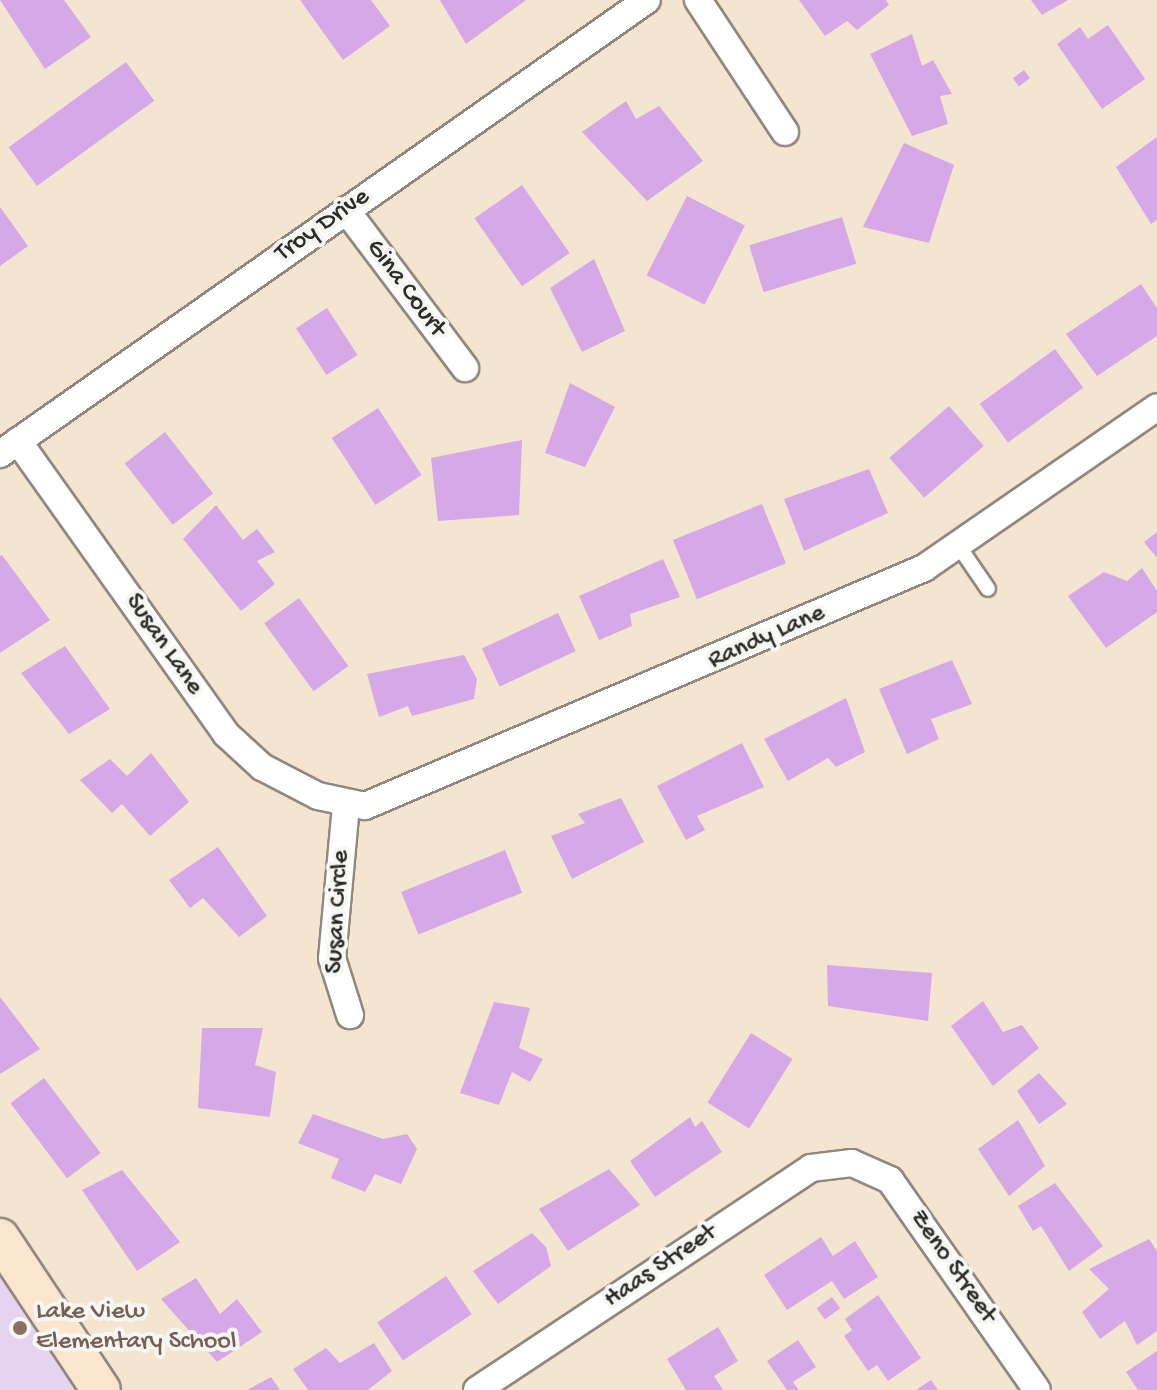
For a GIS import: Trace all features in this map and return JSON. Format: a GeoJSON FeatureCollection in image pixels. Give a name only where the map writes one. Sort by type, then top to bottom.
{"type":"FeatureCollection","features":[{"type":"Feature","properties":{"kind":"street","name":"Troy Drive"},"geometry":{"type":"LineString","coordinates":[[9,447],[647,0]]}},
{"type":"Feature","properties":{"kind":"street"},"geometry":{"type":"LineString","coordinates":[[698,0],[785,132]]}},
{"type":"Feature","properties":{"kind":"street","name":"Gina Court"},"geometry":{"type":"LineString","coordinates":[[346,210],[465,368]]}},
{"type":"Feature","properties":{"kind":"street","name":"Randy Lane"},"geometry":{"type":"LineString","coordinates":[[346,805],[425,786],[924,568],[1157,407]]}},
{"type":"Feature","properties":{"kind":"street","name":"Susan Lane"},"geometry":{"type":"LineString","coordinates":[[9,447],[226,734],[262,767],[346,805]]}},
{"type":"Feature","properties":{"kind":"street","name":"Susan Circle"},"geometry":{"type":"LineString","coordinates":[[346,805],[332,958],[350,1015]]}},
{"type":"Feature","properties":{"kind":"street","name":"Haas Street"},"geometry":{"type":"LineString","coordinates":[[477,1390],[811,1168],[852,1163]]}},
{"type":"Feature","properties":{"kind":"street","name":"Zeno Street"},"geometry":{"type":"LineString","coordinates":[[852,1163],[890,1180],[1037,1390]]}},
{"type":"Feature","properties":{"kind":"street"},"geometry":{"type":"LineString","coordinates":[[0,1238],[101,1390]]}},
{"type":"Feature","properties":{"kind":"lane"},"geometry":{"type":"LineString","coordinates":[[958,545],[988,589]]}},
{"type":"Feature","properties":{"kind":"shaded area","name":"Lake View Elementary School"},"geometry":{"type":"Polygon","coordinates":[[[0,1266],[82,1390],[0,1390],[0,1266]]]}},
{"type":"Feature","properties":{"kind":"building"},"geometry":{"type":"Polygon","coordinates":[[[0,0],[64,0],[91,37],[45,69],[0,0]]]}},
{"type":"Feature","properties":{"kind":"building"},"geometry":{"type":"Polygon","coordinates":[[[300,0],[371,0],[390,26],[343,60],[300,0]]]}},
{"type":"Feature","properties":{"kind":"building"},"geometry":{"type":"Polygon","coordinates":[[[440,0],[526,0],[466,44],[440,0]]]}},
{"type":"Feature","properties":{"kind":"building"},"geometry":{"type":"Polygon","coordinates":[[[799,0],[886,0],[889,5],[857,30],[847,21],[825,36],[799,0]]]}},
{"type":"Feature","properties":{"kind":"building"},"geometry":{"type":"Polygon","coordinates":[[[1031,0],[1068,0],[1042,15],[1031,0]]]}},
{"type":"Feature","properties":{"kind":"building"},"geometry":{"type":"Polygon","coordinates":[[[1108,25],[1145,79],[1102,109],[1057,44],[1080,27],[1088,39],[1108,25]]]}},
{"type":"Feature","properties":{"kind":"building"},"geometry":{"type":"Polygon","coordinates":[[[912,34],[922,66],[933,60],[952,94],[940,96],[948,124],[912,136],[870,54],[912,34]]]}},
{"type":"Feature","properties":{"kind":"building"},"geometry":{"type":"Polygon","coordinates":[[[126,62],[154,101],[37,186],[9,147],[126,62]]]}},
{"type":"Feature","properties":{"kind":"building"},"geometry":{"type":"Polygon","coordinates":[[[1024,70],[1030,78],[1019,86],[1013,78],[1024,70]]]}},
{"type":"Feature","properties":{"kind":"building"},"geometry":{"type":"Polygon","coordinates":[[[626,101],[636,119],[659,106],[703,161],[647,201],[582,132],[626,101]]]}},
{"type":"Feature","properties":{"kind":"building"},"geometry":{"type":"Polygon","coordinates":[[[1157,137],[1157,220],[1151,224],[1116,167],[1157,137]]]}},
{"type":"Feature","properties":{"kind":"building"},"geometry":{"type":"Polygon","coordinates":[[[904,143],[954,165],[929,243],[863,227],[904,143]]]}},
{"type":"Feature","properties":{"kind":"building"},"geometry":{"type":"Polygon","coordinates":[[[522,185],[570,253],[522,286],[474,218],[522,185]]]}},
{"type":"Feature","properties":{"kind":"building"},"geometry":{"type":"Polygon","coordinates":[[[687,196],[745,226],[705,305],[647,275],[687,196]]]}},
{"type":"Feature","properties":{"kind":"building"},"geometry":{"type":"Polygon","coordinates":[[[0,207],[28,246],[0,266],[0,207]]]}},
{"type":"Feature","properties":{"kind":"building"},"geometry":{"type":"Polygon","coordinates":[[[842,217],[856,264],[764,292],[749,245],[842,217]]]}},
{"type":"Feature","properties":{"kind":"building"},"geometry":{"type":"Polygon","coordinates":[[[594,259],[625,331],[582,352],[550,288],[594,259]]]}},
{"type":"Feature","properties":{"kind":"building"},"geometry":{"type":"Polygon","coordinates":[[[1141,284],[1157,308],[1157,336],[1097,376],[1066,334],[1141,284]]]}},
{"type":"Feature","properties":{"kind":"building"},"geometry":{"type":"Polygon","coordinates":[[[327,308],[357,355],[326,375],[296,328],[327,308]]]}},
{"type":"Feature","properties":{"kind":"building"},"geometry":{"type":"Polygon","coordinates":[[[1055,349],[1083,388],[1008,442],[980,404],[1055,349]]]}},
{"type":"Feature","properties":{"kind":"building"},"geometry":{"type":"Polygon","coordinates":[[[570,383],[615,407],[585,467],[545,453],[570,383]]]}},
{"type":"Feature","properties":{"kind":"building"},"geometry":{"type":"Polygon","coordinates":[[[949,406],[984,446],[924,498],[889,458],[949,406]]]}},
{"type":"Feature","properties":{"kind":"building"},"geometry":{"type":"Polygon","coordinates":[[[378,408],[422,475],[375,505],[332,438],[378,408]]]}},
{"type":"Feature","properties":{"kind":"building"},"geometry":{"type":"Polygon","coordinates":[[[165,432],[213,493],[173,525],[125,463],[165,432]]]}},
{"type":"Feature","properties":{"kind":"building"},"geometry":{"type":"Polygon","coordinates":[[[522,440],[519,515],[438,521],[431,458],[522,440]]]}},
{"type":"Feature","properties":{"kind":"building"},"geometry":{"type":"Polygon","coordinates":[[[869,469],[888,513],[804,551],[784,499],[869,469]]]}},
{"type":"Feature","properties":{"kind":"building"},"geometry":{"type":"Polygon","coordinates":[[[762,504],[786,563],[697,599],[673,540],[762,504]]]}},
{"type":"Feature","properties":{"kind":"building"},"geometry":{"type":"Polygon","coordinates":[[[216,505],[243,540],[257,529],[275,552],[257,561],[275,584],[241,611],[183,539],[216,505]]]}},
{"type":"Feature","properties":{"kind":"building"},"geometry":{"type":"Polygon","coordinates":[[[1157,532],[1157,558],[1144,542],[1157,532]]]}},
{"type":"Feature","properties":{"kind":"building"},"geometry":{"type":"Polygon","coordinates":[[[0,556],[50,620],[0,653],[0,556]]]}},
{"type":"Feature","properties":{"kind":"building"},"geometry":{"type":"Polygon","coordinates":[[[663,559],[680,597],[630,614],[632,626],[599,640],[579,596],[663,559]]]}},
{"type":"Feature","properties":{"kind":"building"},"geometry":{"type":"Polygon","coordinates":[[[1142,568],[1157,591],[1157,612],[1106,648],[1068,596],[1104,572],[1127,581],[1142,568]]]}},
{"type":"Feature","properties":{"kind":"building"},"geometry":{"type":"Polygon","coordinates":[[[299,598],[348,666],[314,691],[264,623],[299,598]]]}},
{"type":"Feature","properties":{"kind":"building"},"geometry":{"type":"Polygon","coordinates":[[[558,613],[576,651],[500,687],[482,648],[558,613]]]}},
{"type":"Feature","properties":{"kind":"building"},"geometry":{"type":"Polygon","coordinates":[[[65,646],[110,709],[69,734],[21,673],[65,646]]]}},
{"type":"Feature","properties":{"kind":"building"},"geometry":{"type":"Polygon","coordinates":[[[464,655],[477,679],[474,699],[412,716],[408,706],[379,717],[367,674],[464,655]]]}},
{"type":"Feature","properties":{"kind":"building"},"geometry":{"type":"Polygon","coordinates":[[[952,660],[972,704],[931,719],[939,739],[907,754],[879,689],[952,660]]]}},
{"type":"Feature","properties":{"kind":"building"},"geometry":{"type":"Polygon","coordinates":[[[846,698],[865,752],[836,767],[828,758],[788,781],[764,739],[846,698]]]}},
{"type":"Feature","properties":{"kind":"building"},"geometry":{"type":"Polygon","coordinates":[[[742,743],[764,787],[697,816],[705,830],[686,840],[657,786],[742,743]]]}},
{"type":"Feature","properties":{"kind":"building"},"geometry":{"type":"Polygon","coordinates":[[[151,753],[189,802],[150,836],[122,804],[112,813],[80,780],[110,759],[127,776],[151,753]]]}},
{"type":"Feature","properties":{"kind":"building"},"geometry":{"type":"Polygon","coordinates":[[[621,798],[644,842],[572,879],[551,836],[585,823],[578,814],[621,798]]]}},
{"type":"Feature","properties":{"kind":"building"},"geometry":{"type":"Polygon","coordinates":[[[218,847],[267,916],[239,937],[203,898],[190,908],[169,880],[218,847]]]}},
{"type":"Feature","properties":{"kind":"building"},"geometry":{"type":"Polygon","coordinates":[[[505,850],[522,893],[418,935],[401,892],[505,850]]]}},
{"type":"Feature","properties":{"kind":"building"},"geometry":{"type":"Polygon","coordinates":[[[827,965],[932,973],[928,1021],[828,1006],[827,965]]]}},
{"type":"Feature","properties":{"kind":"building"},"geometry":{"type":"Polygon","coordinates":[[[0,997],[40,1049],[0,1074],[0,997]]]}},
{"type":"Feature","properties":{"kind":"building"},"geometry":{"type":"Polygon","coordinates":[[[983,1001],[1003,1032],[1022,1025],[1039,1048],[993,1086],[951,1026],[983,1001]]]}},
{"type":"Feature","properties":{"kind":"building"},"geometry":{"type":"Polygon","coordinates":[[[494,1002],[530,1008],[519,1048],[543,1059],[530,1082],[512,1072],[499,1105],[460,1093],[494,1002]]]}},
{"type":"Feature","properties":{"kind":"building"},"geometry":{"type":"Polygon","coordinates":[[[202,1028],[263,1028],[255,1065],[276,1072],[270,1117],[198,1108],[202,1028]]]}},
{"type":"Feature","properties":{"kind":"building"},"geometry":{"type":"Polygon","coordinates":[[[751,1033],[793,1059],[749,1129],[708,1103],[751,1033]]]}},
{"type":"Feature","properties":{"kind":"building"},"geometry":{"type":"Polygon","coordinates":[[[1039,1073],[1067,1104],[1039,1124],[1017,1091],[1039,1073]]]}},
{"type":"Feature","properties":{"kind":"building"},"geometry":{"type":"Polygon","coordinates":[[[44,1078],[101,1153],[67,1178],[10,1103],[44,1078]]]}},
{"type":"Feature","properties":{"kind":"building"},"geometry":{"type":"Polygon","coordinates":[[[313,1114],[383,1139],[407,1134],[417,1149],[401,1184],[375,1174],[365,1192],[331,1178],[339,1159],[298,1143],[313,1114]]]}},
{"type":"Feature","properties":{"kind":"building"},"geometry":{"type":"Polygon","coordinates":[[[690,1117],[695,1127],[702,1121],[722,1152],[655,1197],[630,1161],[690,1117]]]}},
{"type":"Feature","properties":{"kind":"building"},"geometry":{"type":"Polygon","coordinates":[[[1018,1120],[1045,1166],[1009,1196],[978,1149],[1018,1120]]]}},
{"type":"Feature","properties":{"kind":"building"},"geometry":{"type":"Polygon","coordinates":[[[609,1169],[640,1205],[568,1251],[539,1209],[609,1169]]]}},
{"type":"Feature","properties":{"kind":"building"},"geometry":{"type":"Polygon","coordinates":[[[122,1170],[180,1242],[137,1271],[82,1190],[122,1170]]]}},
{"type":"Feature","properties":{"kind":"building"},"geometry":{"type":"Polygon","coordinates":[[[1055,1183],[1103,1246],[1069,1271],[1041,1226],[1033,1231],[1018,1206],[1055,1183]]]}},
{"type":"Feature","properties":{"kind":"building"},"geometry":{"type":"Polygon","coordinates":[[[532,1233],[546,1247],[551,1266],[498,1304],[473,1271],[532,1233]]]}},
{"type":"Feature","properties":{"kind":"building"},"geometry":{"type":"Polygon","coordinates":[[[821,1237],[833,1256],[855,1241],[878,1277],[844,1299],[832,1281],[787,1310],[764,1275],[821,1237]]]}},
{"type":"Feature","properties":{"kind":"building"},"geometry":{"type":"Polygon","coordinates":[[[1149,1239],[1157,1251],[1157,1331],[1137,1345],[1125,1321],[1100,1339],[1082,1312],[1109,1289],[1089,1269],[1149,1239]]]}},
{"type":"Feature","properties":{"kind":"building"},"geometry":{"type":"Polygon","coordinates":[[[446,1276],[472,1314],[403,1361],[377,1322],[446,1276]]]}},
{"type":"Feature","properties":{"kind":"building"},"geometry":{"type":"Polygon","coordinates":[[[196,1278],[220,1314],[237,1299],[262,1332],[217,1362],[161,1299],[196,1278]]]}},
{"type":"Feature","properties":{"kind":"building"},"geometry":{"type":"Polygon","coordinates":[[[878,1295],[921,1358],[888,1381],[877,1365],[868,1371],[844,1336],[852,1330],[845,1319],[878,1295]]]}},
{"type":"Feature","properties":{"kind":"building"},"geometry":{"type":"Polygon","coordinates":[[[832,1297],[840,1308],[825,1319],[817,1308],[832,1297]]]}},
{"type":"Feature","properties":{"kind":"building"},"geometry":{"type":"Polygon","coordinates":[[[718,1327],[738,1361],[714,1376],[723,1390],[686,1390],[667,1359],[718,1327]]]}},
{"type":"Feature","properties":{"kind":"building"},"geometry":{"type":"Polygon","coordinates":[[[798,1340],[816,1367],[793,1382],[799,1390],[787,1390],[767,1361],[798,1340]]]}},
{"type":"Feature","properties":{"kind":"building"},"geometry":{"type":"Polygon","coordinates":[[[374,1343],[392,1371],[368,1390],[308,1390],[293,1369],[326,1348],[340,1363],[374,1343]]]}},
{"type":"Feature","properties":{"kind":"building"},"geometry":{"type":"Polygon","coordinates":[[[1157,1351],[1157,1390],[1138,1390],[1126,1372],[1157,1351]]]}},
{"type":"Feature","properties":{"kind":"building"},"geometry":{"type":"Polygon","coordinates":[[[271,1377],[280,1390],[247,1390],[271,1377]]]}},
{"type":"Feature","properties":{"kind":"building"},"geometry":{"type":"Polygon","coordinates":[[[931,1380],[938,1390],[916,1390],[931,1380]]]}},
{"type":"Feature","properties":{"kind":"place","name":"Lake View Elementary School"},"geometry":{"type":"Point","coordinates":[20,1328]}}]}
